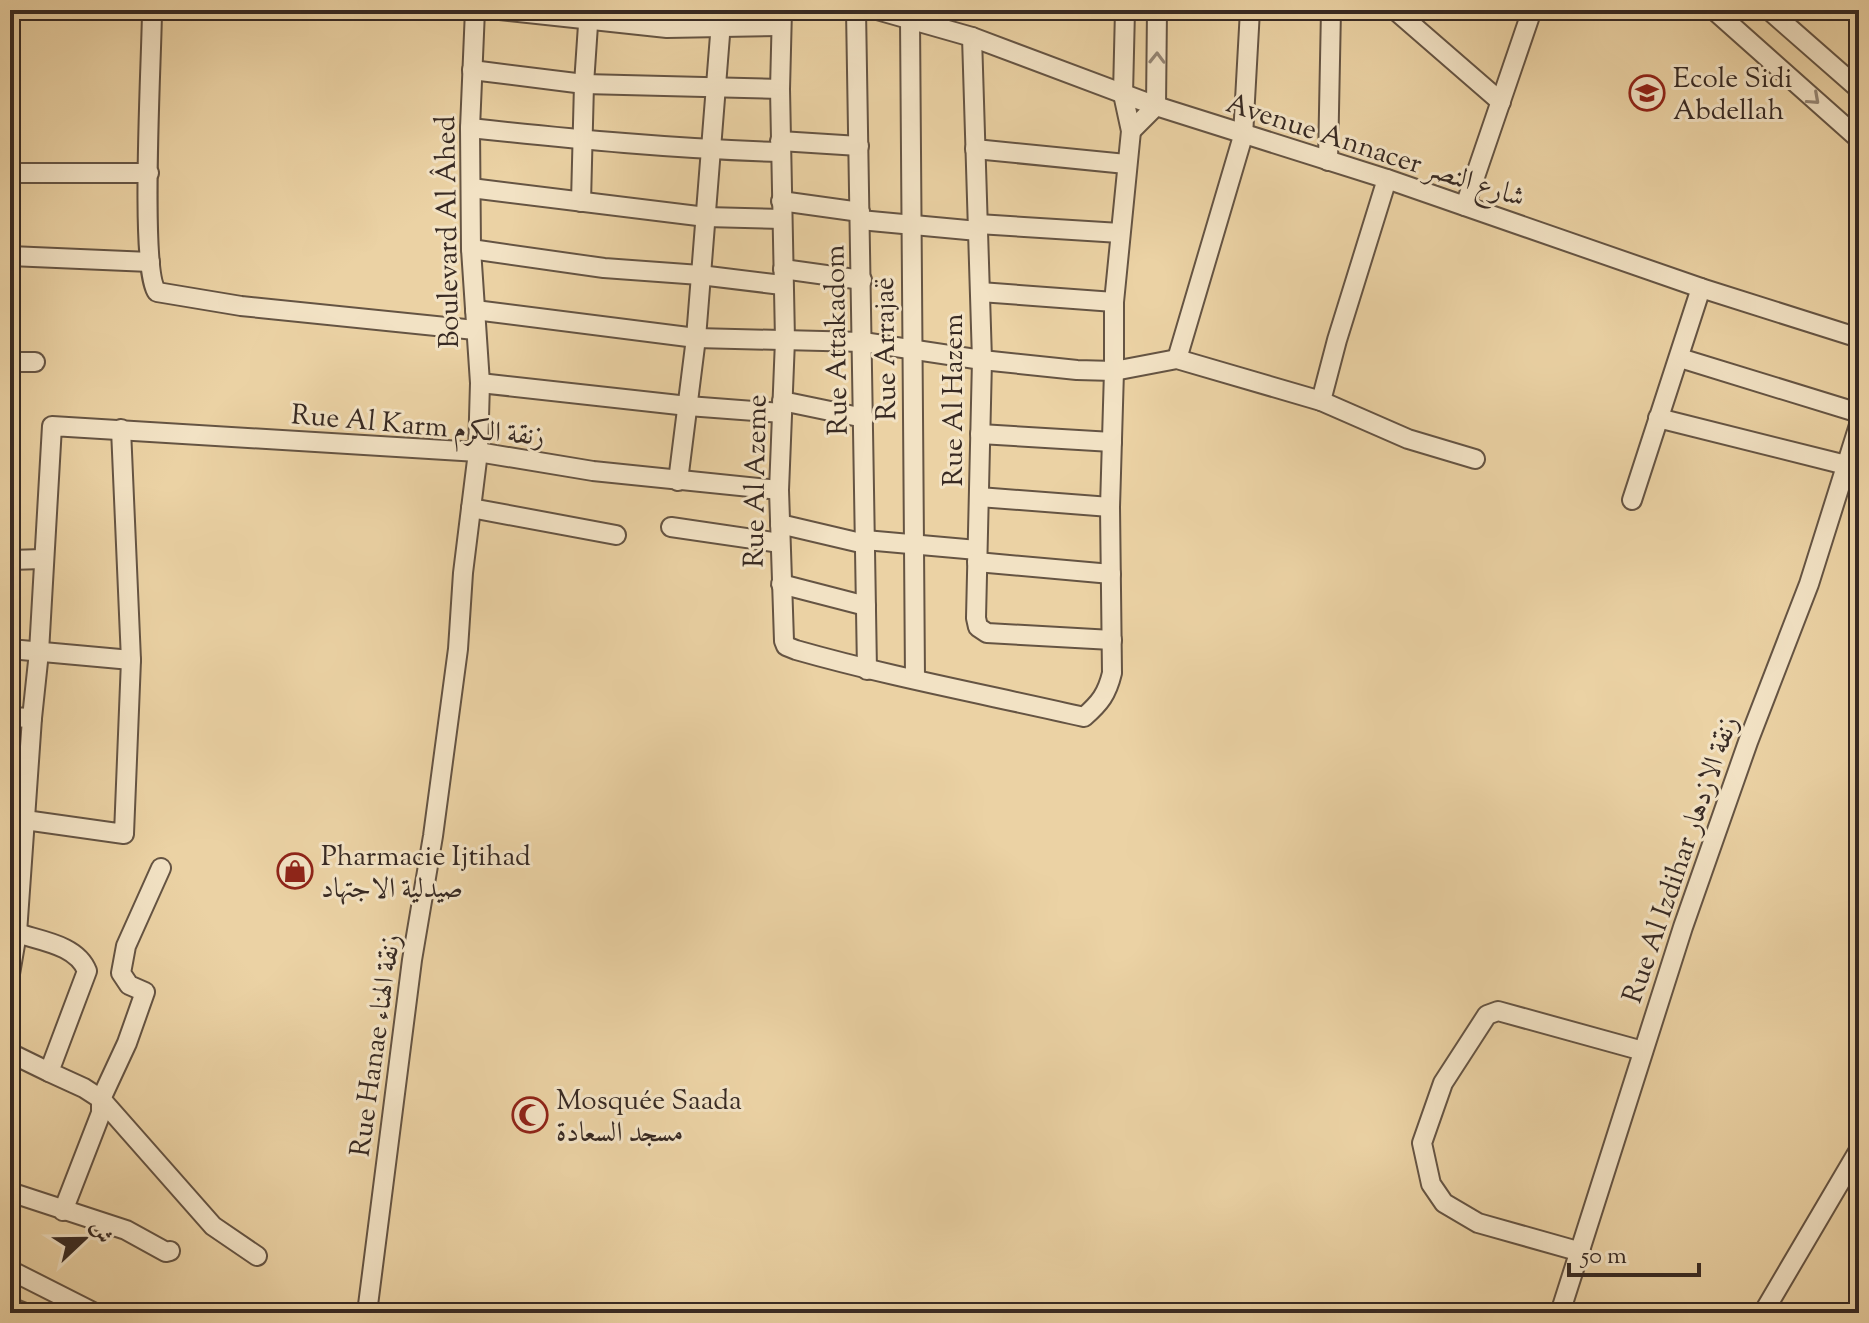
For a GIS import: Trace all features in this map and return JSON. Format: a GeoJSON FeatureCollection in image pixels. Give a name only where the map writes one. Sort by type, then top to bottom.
{"type":"FeatureCollection","features":[{"type":"Feature","properties":{"kind":"street"},"geometry":{"type":"LineString","coordinates":[[152,10],[150,262],[152,282],[157,292],[241,306],[475,330]]}},
{"type":"Feature","properties":{"kind":"street","name":"Boulevard Al Âhed"},"geometry":{"type":"LineString","coordinates":[[475,10],[470,128],[471,249],[480,383],[478,452]]}},
{"type":"Feature","properties":{"kind":"street"},"geometry":{"type":"LineString","coordinates":[[500,10],[589,16],[667,28],[722,18],[781,18]]}},
{"type":"Feature","properties":{"kind":"street","name":"Rue Attakadom"},"geometry":{"type":"LineString","coordinates":[[856,10],[867,670]]}},
{"type":"Feature","properties":{"kind":"street","name":"Avenue Annacer شارع النصر"},"geometry":{"type":"LineString","coordinates":[[880,10],[972,37],[1243,136],[1387,179],[1701,288],[1859,338]]}},
{"type":"Feature","properties":{"kind":"street"},"geometry":{"type":"LineString","coordinates":[[1112,640],[1110,507],[1114,302],[1131,131],[1123,94],[1125,10]]}},
{"type":"Feature","properties":{"kind":"street"},"geometry":{"type":"LineString","coordinates":[[1131,131],[1156,106],[1157,10]]}},
{"type":"Feature","properties":{"kind":"street"},"geometry":{"type":"LineString","coordinates":[[1177,359],[1243,136],[1250,10]]}},
{"type":"Feature","properties":{"kind":"street"},"geometry":{"type":"LineString","coordinates":[[1328,161],[1331,10]]}},
{"type":"Feature","properties":{"kind":"street"},"geometry":{"type":"LineString","coordinates":[[1395,10],[1501,102]]}},
{"type":"Feature","properties":{"kind":"street"},"geometry":{"type":"LineString","coordinates":[[1714,10],[1859,139]]}},
{"type":"Feature","properties":{"kind":"street"},"geometry":{"type":"LineString","coordinates":[[1769,10],[1859,89]]}},
{"type":"Feature","properties":{"kind":"street"},"geometry":{"type":"LineString","coordinates":[[1465,206],[1501,102],[1525,14]]}},
{"type":"Feature","properties":{"kind":"street"},"geometry":{"type":"LineString","coordinates":[[581,202],[589,16]]}},
{"type":"Feature","properties":{"kind":"street"},"geometry":{"type":"LineString","coordinates":[[678,481],[696,338],[722,18]]}},
{"type":"Feature","properties":{"kind":"street","name":"Rue Al Azeme"},"geometry":{"type":"LineString","coordinates":[[781,18],[780,146],[785,340],[779,490],[783,636],[786,646],[867,670],[1084,717],[1101,703],[1108,691],[1112,673],[1112,640]]}},
{"type":"Feature","properties":{"kind":"street","name":"Rue Arrajaë"},"geometry":{"type":"LineString","coordinates":[[910,20],[915,678]]}},
{"type":"Feature","properties":{"kind":"street","name":"Rue Al Hazem"},"geometry":{"type":"LineString","coordinates":[[972,37],[982,360],[976,618],[982,630],[1112,640]]}},
{"type":"Feature","properties":{"kind":"street"},"geometry":{"type":"LineString","coordinates":[[472,70],[584,84],[780,89]]}},
{"type":"Feature","properties":{"kind":"street"},"geometry":{"type":"LineString","coordinates":[[470,128],[709,150],[859,146]]}},
{"type":"Feature","properties":{"kind":"street"},"geometry":{"type":"LineString","coordinates":[[975,149],[1126,164]]}},
{"type":"Feature","properties":{"kind":"street"},"geometry":{"type":"LineString","coordinates":[[10,173],[149,173]]}},
{"type":"Feature","properties":{"kind":"street"},"geometry":{"type":"LineString","coordinates":[[1321,401],[1387,179]]}},
{"type":"Feature","properties":{"kind":"street"},"geometry":{"type":"LineString","coordinates":[[471,188],[706,217],[782,210],[860,216],[910,225],[1120,233]]}},
{"type":"Feature","properties":{"kind":"street"},"geometry":{"type":"LineString","coordinates":[[471,249],[604,268],[700,275],[862,280]]}},
{"type":"Feature","properties":{"kind":"street"},"geometry":{"type":"LineString","coordinates":[[10,256],[150,262]]}},
{"type":"Feature","properties":{"kind":"street"},"geometry":{"type":"LineString","coordinates":[[1632,500],[1701,288]]}},
{"type":"Feature","properties":{"kind":"street"},"geometry":{"type":"LineString","coordinates":[[980,292],[1114,302]]}},
{"type":"Feature","properties":{"kind":"street"},"geometry":{"type":"LineString","coordinates":[[475,310],[696,338],[863,342],[982,360],[1114,371],[1177,359],[1321,401],[1408,439],[1475,459]]}},
{"type":"Feature","properties":{"kind":"street"},"geometry":{"type":"LineString","coordinates":[[1680,358],[1859,413]]}},
{"type":"Feature","properties":{"kind":"street"},"geometry":{"type":"LineString","coordinates":[[10,362],[35,362]]}},
{"type":"Feature","properties":{"kind":"street"},"geometry":{"type":"LineString","coordinates":[[480,383],[688,406],[782,407],[864,418]]}},
{"type":"Feature","properties":{"kind":"street"},"geometry":{"type":"LineString","coordinates":[[1658,418],[1846,465]]}},
{"type":"Feature","properties":{"kind":"street","name":"Rue Al Izdihar زنقة الازدهار"},"geometry":{"type":"LineString","coordinates":[[1560,1313],[1643,1051],[1748,742],[1809,584],[1859,425]]}},
{"type":"Feature","properties":{"kind":"street","name":"Rue Al Karm زنقة الكرم"},"geometry":{"type":"LineString","coordinates":[[43,559],[52,426],[478,452],[593,471],[779,490]]}},
{"type":"Feature","properties":{"kind":"street"},"geometry":{"type":"LineString","coordinates":[[25,820],[124,834],[131,660],[121,429]]}},
{"type":"Feature","properties":{"kind":"street"},"geometry":{"type":"LineString","coordinates":[[980,434],[1112,442]]}},
{"type":"Feature","properties":{"kind":"street","name":"Rue Hanae زنقة الهناء"},"geometry":{"type":"LineString","coordinates":[[367,1313],[412,960],[433,836],[458,649],[463,573],[478,452]]}},
{"type":"Feature","properties":{"kind":"street"},"geometry":{"type":"LineString","coordinates":[[979,497],[1110,507]]}},
{"type":"Feature","properties":{"kind":"street"},"geometry":{"type":"LineString","coordinates":[[471,508],[616,535]]}},
{"type":"Feature","properties":{"kind":"street"},"geometry":{"type":"LineString","coordinates":[[780,524],[865,542],[914,543],[977,556],[1111,574]]}},
{"type":"Feature","properties":{"kind":"street"},"geometry":{"type":"LineString","coordinates":[[671,527],[780,543]]}},
{"type":"Feature","properties":{"kind":"street"},"geometry":{"type":"LineString","coordinates":[[10,560],[43,559],[39,652],[17,933],[11,962]]}},
{"type":"Feature","properties":{"kind":"street"},"geometry":{"type":"LineString","coordinates":[[781,584],[866,606]]}},
{"type":"Feature","properties":{"kind":"street"},"geometry":{"type":"LineString","coordinates":[[10,649],[131,660]]}},
{"type":"Feature","properties":{"kind":"street"},"geometry":{"type":"LineString","coordinates":[[10,717],[32,718]]}},
{"type":"Feature","properties":{"kind":"street"},"geometry":{"type":"LineString","coordinates":[[63,1211],[101,1113],[101,1099],[127,1043],[145,992],[129,985],[121,973],[126,946],[161,868]]}},
{"type":"Feature","properties":{"kind":"street"},"geometry":{"type":"LineString","coordinates":[[17,933],[61,947],[83,961],[87,971],[49,1072]]}},
{"type":"Feature","properties":{"kind":"street"},"geometry":{"type":"LineString","coordinates":[[1581,1252],[1478,1223],[1444,1203],[1431,1184],[1422,1143],[1443,1083],[1487,1015],[1493,1012],[1643,1051]]}},
{"type":"Feature","properties":{"kind":"street"},"geometry":{"type":"LineString","coordinates":[[10,1053],[67,1079],[101,1099],[213,1226],[257,1256]]}},
{"type":"Feature","properties":{"kind":"street"},"geometry":{"type":"LineString","coordinates":[[1763,1313],[1859,1150]]}},
{"type":"Feature","properties":{"kind":"street"},"geometry":{"type":"LineString","coordinates":[[10,1192],[126,1230],[166,1252],[170,1251]]}},
{"type":"Feature","properties":{"kind":"street"},"geometry":{"type":"LineString","coordinates":[[10,1270],[95,1313]]}},
{"type":"Feature","properties":{"kind":"street"},"geometry":{"type":"LineString","coordinates":[[10,1307],[25,1313]]}},
{"type":"Feature","properties":{"kind":"place","name":"Ecole Sidi Abdellah"},"geometry":{"type":"Point","coordinates":[1647,93]}},
{"type":"Feature","properties":{"kind":"place","name":"Pharmacie Ijtihad صيدلية الاجتهاد"},"geometry":{"type":"Point","coordinates":[295,871]}},
{"type":"Feature","properties":{"kind":"place","name":"Mosquée Saada مسجد السعادة"},"geometry":{"type":"Point","coordinates":[530,1115]}}]}
